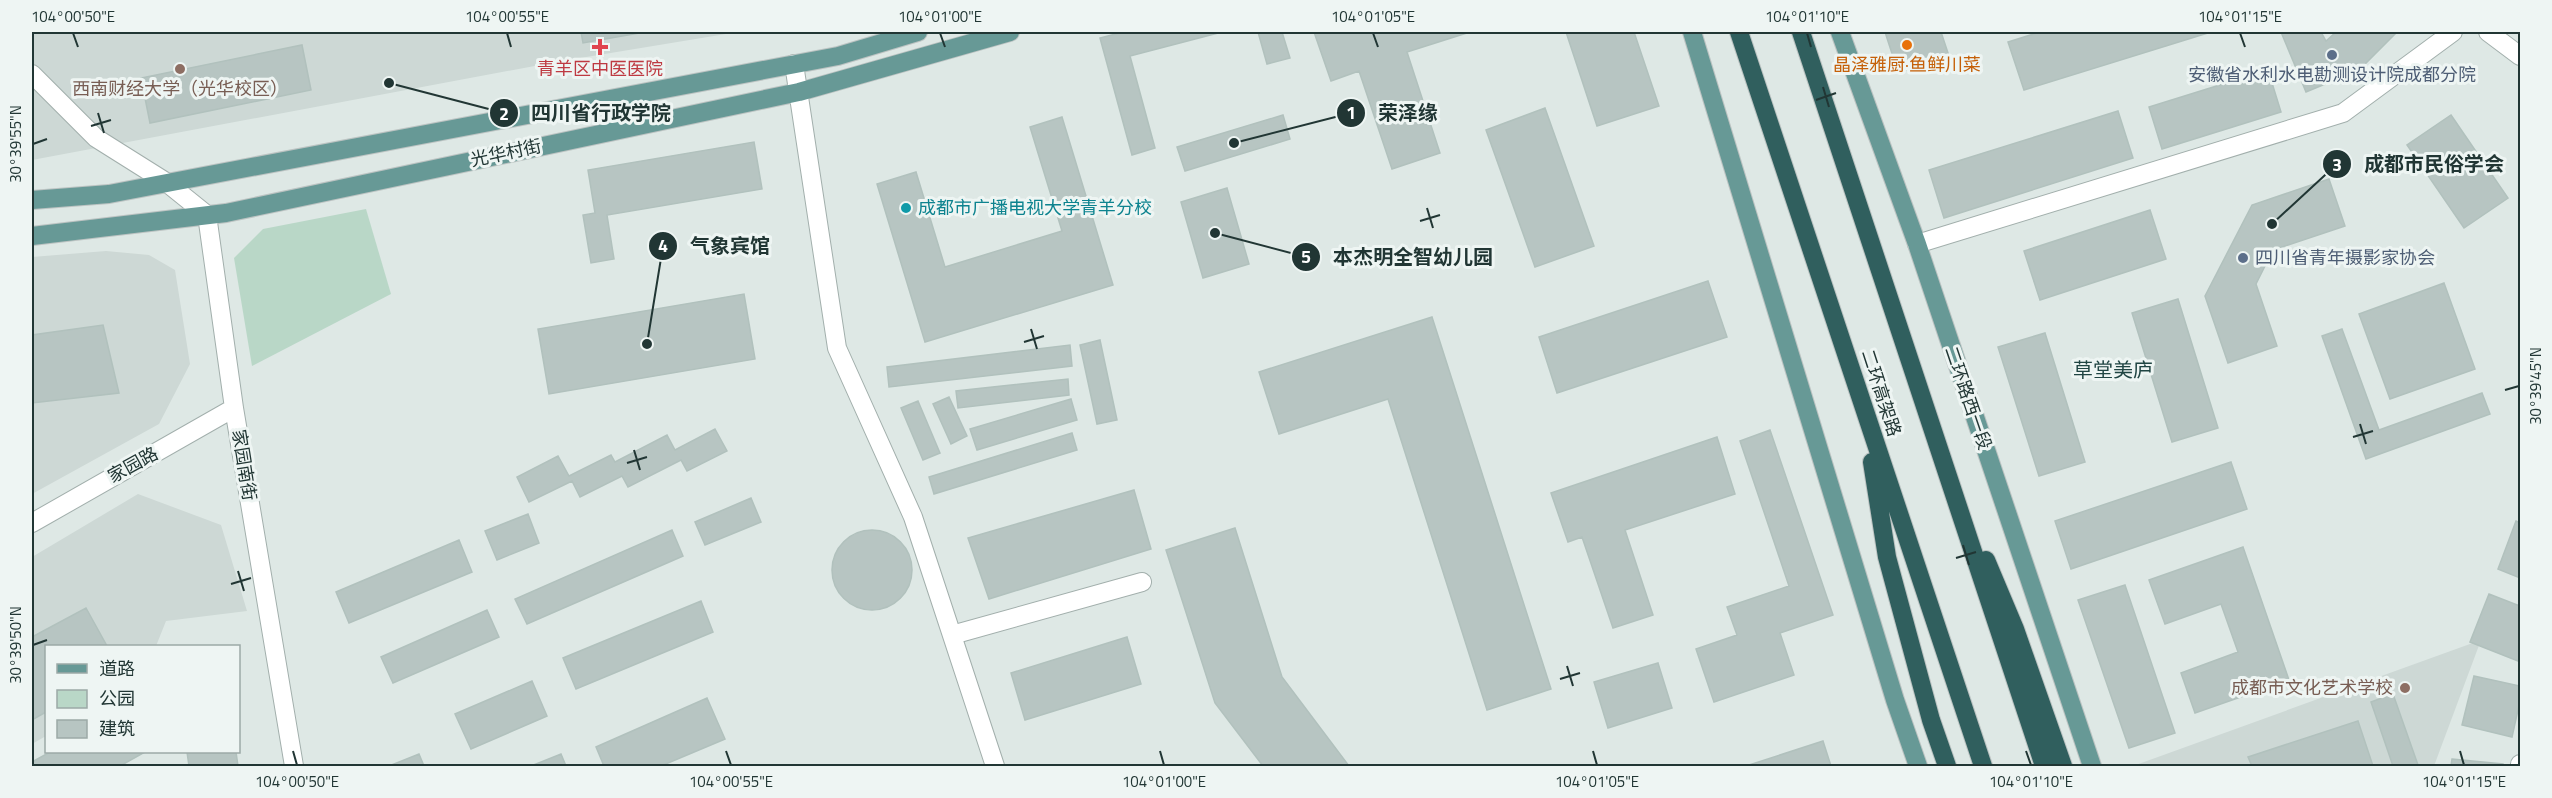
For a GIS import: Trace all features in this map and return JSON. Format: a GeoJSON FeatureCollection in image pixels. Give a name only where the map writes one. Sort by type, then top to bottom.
{"type":"FeatureCollection","features":[{"type":"Feature","properties":{"kind":"highway","name":"二环高架路"},"geometry":{"type":"LineString","coordinates":[[1740,32],[1983,766]]}},
{"type":"Feature","properties":{"kind":"highway","name":"二环高架路"},"geometry":{"type":"LineString","coordinates":[[1801,32],[2044,766]]}},
{"type":"Feature","properties":{"kind":"highway"},"geometry":{"type":"LineString","coordinates":[[1864,410],[1887,557],[1931,720],[1947,766]]}},
{"type":"Feature","properties":{"kind":"highway"},"geometry":{"type":"LineString","coordinates":[[1930,423],[2015,629],[2063,766]]}},
{"type":"Feature","properties":{"kind":"main road","name":"光华村街"},"geometry":{"type":"LineString","coordinates":[[32,200],[109,194],[838,56],[918,32]]}},
{"type":"Feature","properties":{"kind":"main road","name":"光华村街"},"geometry":{"type":"LineString","coordinates":[[32,236],[226,213],[799,92],[1010,32]]}},
{"type":"Feature","properties":{"kind":"main road"},"geometry":{"type":"LineString","coordinates":[[1692,32],[1895,700],[1918,766]]}},
{"type":"Feature","properties":{"kind":"main road","name":"二环路西一段"},"geometry":{"type":"LineString","coordinates":[[1840,32],[1917,244],[2092,766]]}},
{"type":"Feature","properties":{"kind":"street"},"geometry":{"type":"LineString","coordinates":[[1917,244],[2343,112],[2453,32]]}},
{"type":"Feature","properties":{"kind":"street"},"geometry":{"type":"LineString","coordinates":[[2488,32],[2520,56]]}},
{"type":"Feature","properties":{"kind":"street"},"geometry":{"type":"LineString","coordinates":[[794,64],[837,348],[913,517],[994,766]]}},
{"type":"Feature","properties":{"kind":"street"},"geometry":{"type":"LineString","coordinates":[[32,74],[96,138],[166,182],[207,215]]}},
{"type":"Feature","properties":{"kind":"street","name":"家园南街"},"geometry":{"type":"LineString","coordinates":[[207,215],[234,408],[294,766]]}},
{"type":"Feature","properties":{"kind":"street","name":"家园路"},"geometry":{"type":"LineString","coordinates":[[32,523],[234,408]]}},
{"type":"Feature","properties":{"kind":"street"},"geometry":{"type":"LineString","coordinates":[[952,635],[1142,582]]}},
{"type":"Feature","properties":{"kind":"shaded area","name":"西南财经大学（光华校区）"},"geometry":{"type":"Polygon","coordinates":[[[32,32],[738,32],[556,62],[32,160],[32,32]]]}},
{"type":"Feature","properties":{"kind":"shaded area"},"geometry":{"type":"Polygon","coordinates":[[[106,251],[149,255],[175,270],[190,364],[159,424],[32,494],[32,257],[106,251]]]}},
{"type":"Feature","properties":{"kind":"shaded area"},"geometry":{"type":"Polygon","coordinates":[[[138,494],[221,525],[247,611],[166,621],[156,645],[45,645],[45,737],[32,744],[32,557],[138,494]]]}},
{"type":"Feature","properties":{"kind":"shaded area","name":"成都市文化艺术学校"},"geometry":{"type":"Polygon","coordinates":[[[2481,640],[2434,766],[2133,766],[2481,640]]]}},
{"type":"Feature","properties":{"kind":"green space"},"geometry":{"type":"Polygon","coordinates":[[[366,209],[391,294],[252,366],[234,258],[263,229],[366,209]]]}},
{"type":"Feature","properties":{"kind":"building"},"geometry":{"type":"Polygon","coordinates":[[[581,32],[645,32],[583,43],[581,32]]]}},
{"type":"Feature","properties":{"kind":"building"},"geometry":{"type":"Polygon","coordinates":[[[1123,32],[1222,32],[1130,56],[1155,148],[1132,155],[1100,38],[1123,32]]]}},
{"type":"Feature","properties":{"kind":"building"},"geometry":{"type":"Polygon","coordinates":[[[1258,32],[1282,32],[1290,58],[1267,64],[1258,32]]]}},
{"type":"Feature","properties":{"kind":"building"},"geometry":{"type":"Polygon","coordinates":[[[1314,32],[1470,32],[1407,52],[1440,153],[1392,169],[1359,71],[1331,81],[1314,32]]]}},
{"type":"Feature","properties":{"kind":"building"},"geometry":{"type":"Polygon","coordinates":[[[1566,32],[1634,32],[1659,106],[1597,126],[1566,32]]]}},
{"type":"Feature","properties":{"kind":"building"},"geometry":{"type":"Polygon","coordinates":[[[1885,32],[1941,32],[1949,56],[1898,72],[1885,32]]]}},
{"type":"Feature","properties":{"kind":"building"},"geometry":{"type":"Polygon","coordinates":[[[2040,32],[2211,32],[2024,90],[2008,42],[2040,32]]]}},
{"type":"Feature","properties":{"kind":"building","name":"安徽省水利水电勘测设计院成都分院"},"geometry":{"type":"Polygon","coordinates":[[[2281,32],[2321,32],[2326,41],[2336,32],[2397,32],[2359,70],[2306,92],[2281,32]]]}},
{"type":"Feature","properties":{"kind":"building"},"geometry":{"type":"Polygon","coordinates":[[[302,45],[311,90],[150,123],[141,78],[302,45]]]}},
{"type":"Feature","properties":{"kind":"building"},"geometry":{"type":"Polygon","coordinates":[[[2268,70],[2281,112],[2162,149],[2149,107],[2268,70]]]}},
{"type":"Feature","properties":{"kind":"building"},"geometry":{"type":"Polygon","coordinates":[[[1545,108],[1594,246],[1535,267],[1486,130],[1545,108]]]}},
{"type":"Feature","properties":{"kind":"building"},"geometry":{"type":"Polygon","coordinates":[[[2118,111],[2133,158],[1944,218],[1929,170],[2118,111]]]}},
{"type":"Feature","properties":{"kind":"building"},"geometry":{"type":"Polygon","coordinates":[[[1283,115],[1290,139],[1185,171],[1177,147],[1283,115]]]}},
{"type":"Feature","properties":{"kind":"building"},"geometry":{"type":"Polygon","coordinates":[[[2451,115],[2508,198],[2464,228],[2407,145],[2451,115]]]}},
{"type":"Feature","properties":{"kind":"building","name":"成都市广播电视大学青羊分校"},"geometry":{"type":"Polygon","coordinates":[[[1062,117],[1113,285],[925,342],[877,184],[916,172],[945,267],[1062,231],[1030,127],[1062,117]]]}},
{"type":"Feature","properties":{"kind":"building"},"geometry":{"type":"Polygon","coordinates":[[[754,142],[762,189],[607,215],[614,259],[591,263],[583,215],[595,213],[588,170],[754,142]]]}},
{"type":"Feature","properties":{"kind":"building"},"geometry":{"type":"Polygon","coordinates":[[[2329,179],[2345,226],[2273,250],[2256,284],[2277,346],[2228,363],[2205,296],[2252,205],[2329,179]]]}},
{"type":"Feature","properties":{"kind":"building"},"geometry":{"type":"Polygon","coordinates":[[[1227,188],[1249,264],[1203,278],[1181,202],[1227,188]]]}},
{"type":"Feature","properties":{"kind":"building"},"geometry":{"type":"Polygon","coordinates":[[[2150,210],[2166,259],[2040,300],[2024,251],[2150,210]]]}},
{"type":"Feature","properties":{"kind":"building"},"geometry":{"type":"Polygon","coordinates":[[[1708,281],[1727,337],[1557,393],[1539,337],[1708,281]]]}},
{"type":"Feature","properties":{"kind":"building"},"geometry":{"type":"Polygon","coordinates":[[[2444,283],[2475,369],[2390,399],[2359,314],[2444,283]]]}},
{"type":"Feature","properties":{"kind":"building"},"geometry":{"type":"Polygon","coordinates":[[[744,294],[755,359],[549,394],[538,329],[744,294]]]}},
{"type":"Feature","properties":{"kind":"building"},"geometry":{"type":"Polygon","coordinates":[[[2178,299],[2218,428],[2172,442],[2132,313],[2178,299]]]}},
{"type":"Feature","properties":{"kind":"building"},"geometry":{"type":"Polygon","coordinates":[[[1432,317],[1551,689],[1487,710],[1388,399],[1279,434],[1259,372],[1432,317]]]}},
{"type":"Feature","properties":{"kind":"building"},"geometry":{"type":"Polygon","coordinates":[[[103,325],[119,393],[32,403],[32,335],[103,325]]]}},
{"type":"Feature","properties":{"kind":"building"},"geometry":{"type":"Polygon","coordinates":[[[2342,329],[2379,430],[2482,393],[2490,414],[2366,459],[2322,336],[2342,329]]]}},
{"type":"Feature","properties":{"kind":"building"},"geometry":{"type":"Polygon","coordinates":[[[2045,333],[2085,462],[2039,476],[1998,347],[2045,333]]]}},
{"type":"Feature","properties":{"kind":"building"},"geometry":{"type":"Polygon","coordinates":[[[1100,340],[1117,420],[1097,424],[1080,345],[1100,340]]]}},
{"type":"Feature","properties":{"kind":"building"},"geometry":{"type":"Polygon","coordinates":[[[1070,345],[1072,366],[889,387],[887,367],[1070,345]]]}},
{"type":"Feature","properties":{"kind":"building"},"geometry":{"type":"Polygon","coordinates":[[[1068,379],[1069,395],[958,408],[956,391],[1068,379]]]}},
{"type":"Feature","properties":{"kind":"building"},"geometry":{"type":"Polygon","coordinates":[[[949,397],[967,436],[951,444],[933,404],[949,397]]]}},
{"type":"Feature","properties":{"kind":"building"},"geometry":{"type":"Polygon","coordinates":[[[1071,399],[1077,420],[977,450],[970,429],[1071,399]]]}},
{"type":"Feature","properties":{"kind":"building"},"geometry":{"type":"Polygon","coordinates":[[[918,401],[940,453],[923,460],[901,408],[918,401]]]}},
{"type":"Feature","properties":{"kind":"building"},"geometry":{"type":"Polygon","coordinates":[[[715,429],[727,451],[687,471],[681,460],[628,487],[622,476],[580,497],[572,481],[529,502],[517,477],[558,456],[569,476],[611,455],[615,462],[667,435],[675,450],[715,429]]]}},
{"type":"Feature","properties":{"kind":"building"},"geometry":{"type":"Polygon","coordinates":[[[1770,430],[1833,615],[1780,633],[1794,675],[1714,702],[1696,649],[1737,635],[1727,607],[1789,586],[1740,441],[1770,430]]]}},
{"type":"Feature","properties":{"kind":"building"},"geometry":{"type":"Polygon","coordinates":[[[1072,433],[1077,450],[934,494],[929,477],[1072,433]]]}},
{"type":"Feature","properties":{"kind":"building"},"geometry":{"type":"Polygon","coordinates":[[[1717,437],[1735,494],[1625,530],[1653,615],[1613,628],[1582,537],[1568,542],[1551,493],[1717,437]]]}},
{"type":"Feature","properties":{"kind":"building"},"geometry":{"type":"Polygon","coordinates":[[[2231,462],[2247,509],[2071,569],[2055,521],[2231,462]]]}},
{"type":"Feature","properties":{"kind":"building"},"geometry":{"type":"Polygon","coordinates":[[[1134,490],[1151,549],[989,599],[968,538],[1134,490]]]}},
{"type":"Feature","properties":{"kind":"building"},"geometry":{"type":"Polygon","coordinates":[[[751,498],[761,522],[705,545],[695,522],[751,498]]]}},
{"type":"Feature","properties":{"kind":"building"},"geometry":{"type":"Polygon","coordinates":[[[528,514],[539,543],[497,560],[485,531],[528,514]]]}},
{"type":"Feature","properties":{"kind":"building"},"geometry":{"type":"Polygon","coordinates":[[[2516,521],[2520,523],[2520,578],[2498,569],[2516,521]]]}},
{"type":"Feature","properties":{"kind":"building"},"geometry":{"type":"Polygon","coordinates":[[[1235,528],[1282,677],[1349,766],[1263,766],[1215,703],[1166,550],[1235,528]]]}},
{"type":"Feature","properties":{"kind":"building"},"geometry":{"type":"Polygon","coordinates":[[[672,530],[683,556],[527,624],[515,599],[672,530]]]}},
{"type":"Feature","properties":{"kind":"building"},"geometry":{"type":"Polygon","coordinates":[[[872,530],[887,533],[900,542],[909,555],[912,570],[909,585],[900,598],[887,607],[872,610],[857,607],[844,598],[835,585],[832,570],[835,555],[844,542],[857,533],[872,530]]]}},
{"type":"Feature","properties":{"kind":"building"},"geometry":{"type":"Polygon","coordinates":[[[459,540],[472,572],[349,623],[336,592],[459,540]]]}},
{"type":"Feature","properties":{"kind":"building"},"geometry":{"type":"Polygon","coordinates":[[[2243,547],[2289,680],[2195,713],[2181,673],[2238,652],[2221,604],[2165,624],[2149,580],[2243,547]]]}},
{"type":"Feature","properties":{"kind":"building"},"geometry":{"type":"Polygon","coordinates":[[[2125,585],[2175,733],[2129,748],[2078,600],[2125,585]]]}},
{"type":"Feature","properties":{"kind":"building"},"geometry":{"type":"Polygon","coordinates":[[[2489,594],[2520,606],[2518,661],[2470,642],[2489,594]]]}},
{"type":"Feature","properties":{"kind":"building"},"geometry":{"type":"Polygon","coordinates":[[[701,601],[713,632],[576,689],[563,658],[701,601]]]}},
{"type":"Feature","properties":{"kind":"building"},"geometry":{"type":"Polygon","coordinates":[[[86,608],[106,645],[45,645],[45,713],[32,720],[32,637],[86,608]]]}},
{"type":"Feature","properties":{"kind":"building"},"geometry":{"type":"Polygon","coordinates":[[[487,610],[499,637],[393,683],[381,657],[487,610]]]}},
{"type":"Feature","properties":{"kind":"building"},"geometry":{"type":"Polygon","coordinates":[[[1127,637],[1141,684],[1025,720],[1011,673],[1127,637]]]}},
{"type":"Feature","properties":{"kind":"building"},"geometry":{"type":"Polygon","coordinates":[[[1658,663],[1672,708],[1608,728],[1594,682],[1658,663]]]}},
{"type":"Feature","properties":{"kind":"building"},"geometry":{"type":"Polygon","coordinates":[[[2474,676],[2520,686],[2520,701],[2512,737],[2462,725],[2474,676]]]}},
{"type":"Feature","properties":{"kind":"building"},"geometry":{"type":"Polygon","coordinates":[[[532,681],[547,716],[471,749],[455,714],[532,681]]]}},
{"type":"Feature","properties":{"kind":"building"},"geometry":{"type":"Polygon","coordinates":[[[2393,694],[2418,765],[2393,766],[2371,702],[2393,694]]]}},
{"type":"Feature","properties":{"kind":"building"},"geometry":{"type":"Polygon","coordinates":[[[707,698],[725,739],[661,766],[604,766],[596,747],[707,698]]]}},
{"type":"Feature","properties":{"kind":"building"},"geometry":{"type":"Polygon","coordinates":[[[2358,721],[2373,766],[2252,766],[2248,757],[2358,721]]]}},
{"type":"Feature","properties":{"kind":"building"},"geometry":{"type":"Polygon","coordinates":[[[1823,741],[1831,766],[1746,766],[1823,741]]]}},
{"type":"Feature","properties":{"kind":"building"},"geometry":{"type":"Polygon","coordinates":[[[48,753],[143,753],[120,766],[32,766],[32,762],[48,753]]]}},
{"type":"Feature","properties":{"kind":"building"},"geometry":{"type":"Polygon","coordinates":[[[187,753],[236,753],[238,766],[189,766],[187,753]]]}},
{"type":"Feature","properties":{"kind":"building"},"geometry":{"type":"Polygon","coordinates":[[[419,754],[424,766],[389,766],[419,754]]]}},
{"type":"Feature","properties":{"kind":"building"},"geometry":{"type":"Polygon","coordinates":[[[561,754],[566,766],[531,766],[561,754]]]}},
{"type":"Feature","properties":{"kind":"building"},"geometry":{"type":"Polygon","coordinates":[[[2452,759],[2503,764],[2503,766],[2451,766],[2452,759]]]}},
{"type":"Feature","properties":{"kind":"place","name":"晶泽雅厨·鱼鲜川菜"},"geometry":{"type":"Point","coordinates":[1907,45]}},
{"type":"Feature","properties":{"kind":"place","name":"青羊区中医医院"},"geometry":{"type":"Point","coordinates":[600,47]}},
{"type":"Feature","properties":{"kind":"place","name":"安徽省水利水电勘测设计院成都分院"},"geometry":{"type":"Point","coordinates":[2332,55]}},
{"type":"Feature","properties":{"kind":"place","name":"西南财经大学（光华校区）"},"geometry":{"type":"Point","coordinates":[180,69]}},
{"type":"Feature","properties":{"kind":"place","name":"四川省行政学院"},"geometry":{"type":"Point","coordinates":[389,83]}},
{"type":"Feature","properties":{"kind":"place","name":"荣泽缘"},"geometry":{"type":"Point","coordinates":[1234,143]}},
{"type":"Feature","properties":{"kind":"place","name":"成都市广播电视大学青羊分校"},"geometry":{"type":"Point","coordinates":[906,208]}},
{"type":"Feature","properties":{"kind":"place","name":"成都市民俗学会"},"geometry":{"type":"Point","coordinates":[2272,224]}},
{"type":"Feature","properties":{"kind":"place","name":"本杰明全智幼儿园"},"geometry":{"type":"Point","coordinates":[1215,233]}},
{"type":"Feature","properties":{"kind":"place","name":"四川省青年摄影家协会"},"geometry":{"type":"Point","coordinates":[2243,258]}},
{"type":"Feature","properties":{"kind":"place","name":"气象宾馆"},"geometry":{"type":"Point","coordinates":[647,344]}},
{"type":"Feature","properties":{"kind":"place","name":"成都市文化艺术学校"},"geometry":{"type":"Point","coordinates":[2405,688]}},
{"type":"Feature","properties":{"kind":"district","name":"草堂美庐"},"geometry":{"type":"Point","coordinates":[2113,370]}}]}
